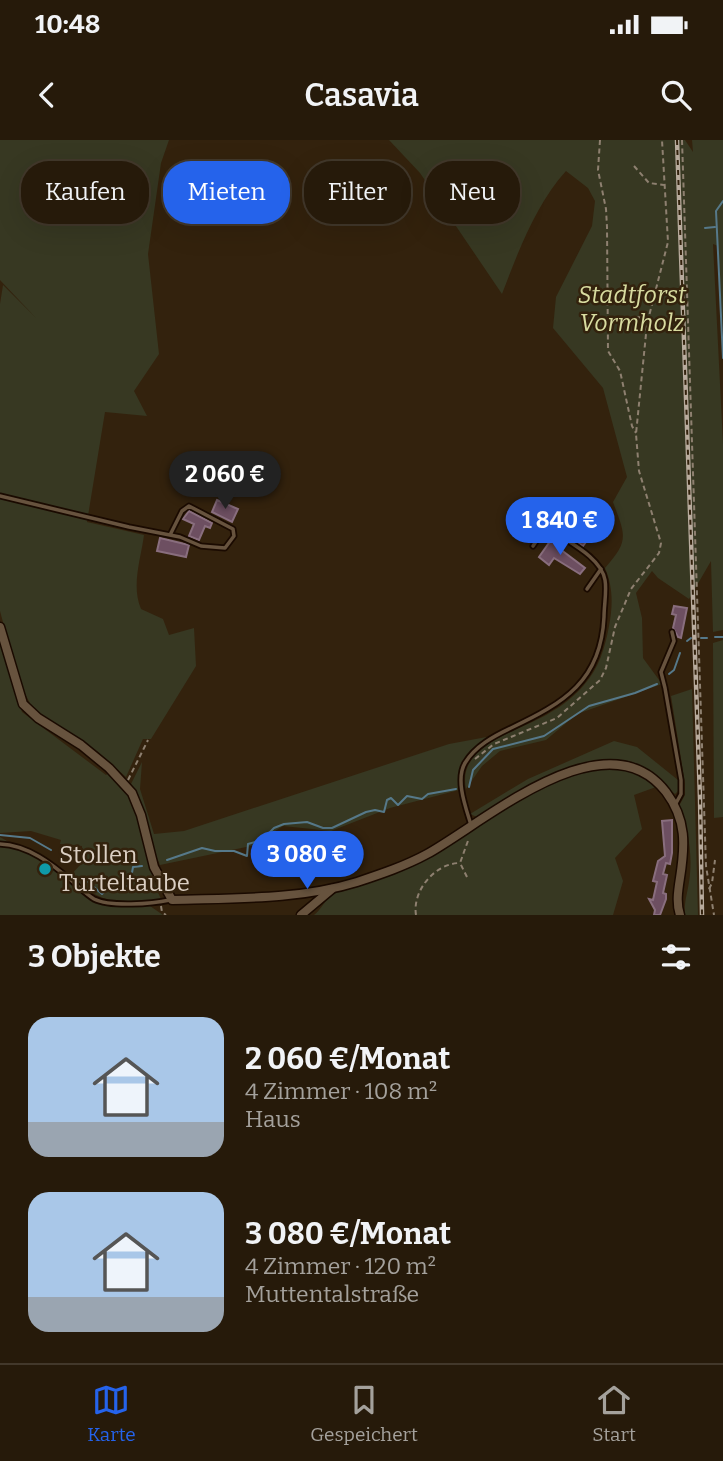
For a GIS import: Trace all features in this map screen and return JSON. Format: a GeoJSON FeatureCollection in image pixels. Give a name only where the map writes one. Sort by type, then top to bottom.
{"type":"FeatureCollection","features":[{"type":"Feature","properties":{"kind":"street"},"geometry":{"type":"LineString","coordinates":[[0,627],[18,694],[29,712],[81,745],[126,784],[138,803],[154,867],[172,900],[250,897],[332,889],[413,861],[545,782],[603,764],[625,765],[645,774],[662,788],[675,805],[685,835],[677,899],[678,914]]}},
{"type":"Feature","properties":{"kind":"street"},"geometry":{"type":"LineString","coordinates":[[301,915],[332,889]]}},
{"type":"Feature","properties":{"kind":"lane"},"geometry":{"type":"LineString","coordinates":[[0,496],[170,535],[201,546],[225,548],[234,536],[233,529],[189,506],[183,510],[170,535]]}},
{"type":"Feature","properties":{"kind":"lane"},"geometry":{"type":"LineString","coordinates":[[470,826],[461,777],[463,766],[469,757],[492,738],[541,714],[562,700],[583,679],[599,653],[605,585],[601,569],[592,559],[551,530],[551,519],[542,513],[539,537],[533,547]]}},
{"type":"Feature","properties":{"kind":"lane"},"geometry":{"type":"LineString","coordinates":[[587,589],[601,569]]}},
{"type":"Feature","properties":{"kind":"lane"},"geometry":{"type":"LineString","coordinates":[[672,632],[674,642],[661,672],[681,780],[681,794],[675,805]]}},
{"type":"Feature","properties":{"kind":"lane"},"geometry":{"type":"LineString","coordinates":[[0,844],[23,848],[37,855],[88,895],[100,901],[114,903],[172,900]]}},
{"type":"Feature","properties":{"kind":"path"},"geometry":{"type":"LineString","coordinates":[[600,140],[598,170],[607,227],[608,351],[620,371],[636,434]]}},
{"type":"Feature","properties":{"kind":"path"},"geometry":{"type":"LineString","coordinates":[[647,324],[668,242],[662,140]]}},
{"type":"Feature","properties":{"kind":"path"},"geometry":{"type":"LineString","coordinates":[[682,140],[709,890],[714,915]]}},
{"type":"Feature","properties":{"kind":"path"},"geometry":{"type":"LineString","coordinates":[[634,166],[649,183],[665,185]]}},
{"type":"Feature","properties":{"kind":"path"},"geometry":{"type":"LineString","coordinates":[[636,317],[649,318]]}},
{"type":"Feature","properties":{"kind":"path"},"geometry":{"type":"LineString","coordinates":[[599,653],[611,645]]}},
{"type":"Feature","properties":{"kind":"path"},"geometry":{"type":"LineString","coordinates":[[126,784],[148,740]]}},
{"type":"Feature","properties":{"kind":"path"},"geometry":{"type":"LineString","coordinates":[[467,877],[460,863],[470,826]]}},
{"type":"Feature","properties":{"kind":"path"},"geometry":{"type":"LineString","coordinates":[[709,890],[715,860]]}},
{"type":"Feature","properties":{"kind":"path"},"geometry":{"type":"LineString","coordinates":[[416,915],[415,899],[424,884],[440,869],[452,863],[460,863]]}},
{"type":"Feature","properties":{"kind":"path"},"geometry":{"type":"LineString","coordinates":[[161,902],[162,912],[166,915]]}},
{"type":"Feature","properties":{"kind":"green space"},"geometry":{"type":"Polygon","coordinates":[[[0,140],[169,140],[161,163],[148,254],[159,354],[134,391],[147,416],[105,412],[87,522],[144,535],[137,582],[141,609],[163,619],[169,635],[194,628],[196,666],[151,739],[143,739],[126,777],[97,751],[35,713],[19,682],[0,611],[0,304],[3,285],[36,318],[0,280],[0,140]]]}},
{"type":"Feature","properties":{"kind":"green space","name":"Stadtforst Vormholz"},"geometry":{"type":"Polygon","coordinates":[[[389,140],[685,140],[693,152],[692,140],[723,140],[723,331],[718,246],[713,244],[723,444],[723,630],[713,632],[711,561],[689,599],[652,571],[636,593],[642,618],[643,658],[662,684],[577,714],[546,740],[500,751],[482,766],[466,789],[466,773],[471,760],[481,749],[569,700],[581,689],[597,665],[611,611],[612,596],[605,568],[618,551],[623,537],[613,502],[627,477],[603,388],[553,328],[556,297],[592,226],[595,201],[588,188],[566,171],[555,184],[521,245],[502,294],[455,224],[520,224],[520,161],[425,161],[425,180],[389,140]]]}},
{"type":"Feature","properties":{"kind":"green space"},"geometry":{"type":"Polygon","coordinates":[[[0,638],[22,712],[106,775],[109,773],[128,793],[139,818],[161,899],[122,901],[102,898],[70,876],[82,863],[82,846],[60,844],[61,840],[31,831],[0,833],[0,638]]]}},
{"type":"Feature","properties":{"kind":"green space"},"geometry":{"type":"Polygon","coordinates":[[[723,640],[723,817],[714,818],[713,643],[723,640]]]}},
{"type":"Feature","properties":{"kind":"green space"},"geometry":{"type":"Polygon","coordinates":[[[692,689],[698,915],[685,915],[690,854],[688,834],[679,806],[685,795],[685,784],[671,696],[692,689]]]}},
{"type":"Feature","properties":{"kind":"green space"},"geometry":{"type":"Polygon","coordinates":[[[492,736],[466,757],[459,790],[390,808],[331,831],[283,826],[251,846],[160,865],[141,805],[131,784],[142,762],[140,789],[154,834],[184,831],[449,744],[492,736]]]}},
{"type":"Feature","properties":{"kind":"green space"},"geometry":{"type":"Polygon","coordinates":[[[614,741],[637,747],[678,780],[678,791],[675,794],[655,776],[632,762],[596,762],[554,778],[477,817],[470,814],[528,779],[614,741]]]}},
{"type":"Feature","properties":{"kind":"green space"},"geometry":{"type":"Polygon","coordinates":[[[610,767],[637,772],[656,787],[634,795],[642,829],[615,858],[623,881],[613,915],[314,915],[335,892],[409,862],[520,797],[579,773],[610,767]]]}},
{"type":"Feature","properties":{"kind":"green space"},"geometry":{"type":"Polygon","coordinates":[[[0,837],[54,868],[96,902],[109,906],[150,906],[163,915],[0,915],[0,837]]]}},
{"type":"Feature","properties":{"kind":"building"},"geometry":{"type":"Polygon","coordinates":[[[217,500],[238,509],[232,522],[212,512],[217,500]]]}},
{"type":"Feature","properties":{"kind":"building"},"geometry":{"type":"Polygon","coordinates":[[[189,511],[212,523],[210,528],[205,526],[199,540],[189,536],[194,524],[183,519],[189,511]]]}},
{"type":"Feature","properties":{"kind":"building"},"geometry":{"type":"Polygon","coordinates":[[[567,522],[589,538],[583,546],[561,531],[567,522]]]}},
{"type":"Feature","properties":{"kind":"building"},"geometry":{"type":"Polygon","coordinates":[[[160,538],[189,545],[186,557],[157,551],[160,538]]]}},
{"type":"Feature","properties":{"kind":"building"},"geometry":{"type":"Polygon","coordinates":[[[551,540],[585,568],[580,574],[554,558],[549,565],[539,557],[551,540]]]}},
{"type":"Feature","properties":{"kind":"building"},"geometry":{"type":"Polygon","coordinates":[[[674,606],[687,608],[681,638],[673,628],[676,615],[672,614],[674,606]]]}},
{"type":"Feature","properties":{"kind":"building"},"geometry":{"type":"Polygon","coordinates":[[[672,820],[672,853],[670,864],[666,863],[663,874],[667,875],[663,893],[666,894],[666,899],[660,915],[654,915],[655,910],[649,899],[653,900],[657,882],[653,881],[658,861],[665,856],[662,821],[672,820]]]}},
{"type":"Feature","properties":{"kind":"waterway"},"geometry":{"type":"LineString","coordinates":[[723,201],[716,211],[723,358]]}},
{"type":"Feature","properties":{"kind":"waterway"},"geometry":{"type":"LineString","coordinates":[[705,228],[715,227]]}},
{"type":"Feature","properties":{"kind":"waterway"},"geometry":{"type":"LineString","coordinates":[[715,637],[723,637]]}},
{"type":"Feature","properties":{"kind":"waterway"},"geometry":{"type":"LineString","coordinates":[[687,641],[691,638]]}},
{"type":"Feature","properties":{"kind":"waterway"},"geometry":{"type":"LineString","coordinates":[[701,638],[707,638]]}},
{"type":"Feature","properties":{"kind":"waterway"},"geometry":{"type":"LineString","coordinates":[[669,674],[674,670],[680,653]]}},
{"type":"Feature","properties":{"kind":"waterway"},"geometry":{"type":"LineString","coordinates":[[469,787],[473,770],[493,749],[544,736],[589,706],[657,684]]}},
{"type":"Feature","properties":{"kind":"waterway"},"geometry":{"type":"LineString","coordinates":[[167,860],[202,848],[234,851],[247,856],[248,844],[262,840],[274,828],[284,824],[307,822],[323,828],[332,828],[366,812],[384,812],[387,800],[391,798],[398,805],[407,796],[422,799],[428,794],[456,789]]}},
{"type":"Feature","properties":{"kind":"waterway"},"geometry":{"type":"LineString","coordinates":[[0,835],[30,838],[51,850]]}},
{"type":"Feature","properties":{"kind":"waterway"},"geometry":{"type":"LineString","coordinates":[[86,880],[102,894],[111,886],[130,884],[133,867],[142,866]]}},
{"type":"Feature","properties":{"kind":"railway"},"geometry":{"type":"LineString","coordinates":[[677,140],[702,915]]}},
{"type":"Feature","properties":{"kind":"place","name":"Stollen Turteltaube"},"geometry":{"type":"Point","coordinates":[45,869]}}]}
